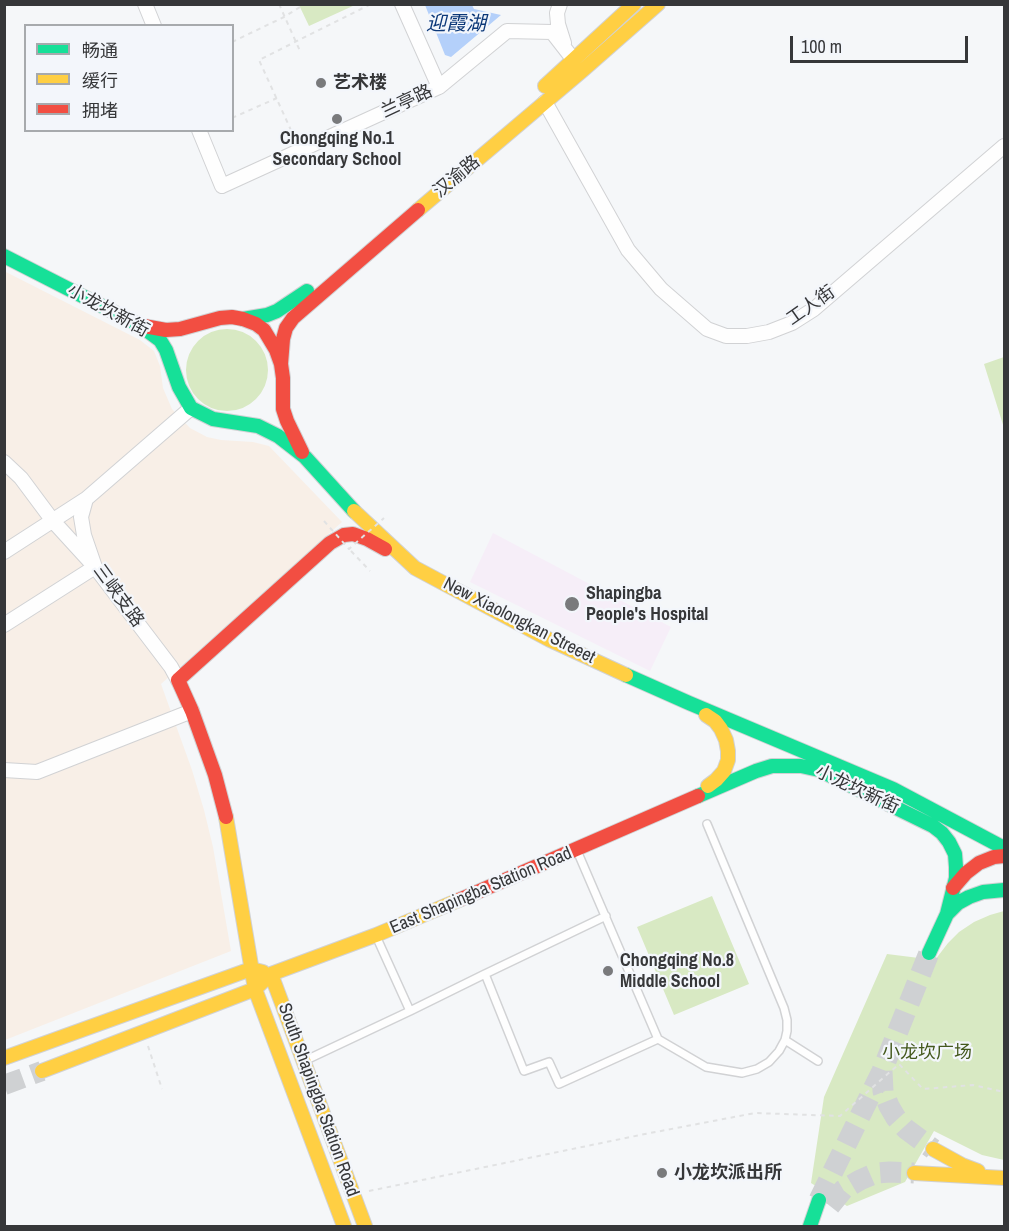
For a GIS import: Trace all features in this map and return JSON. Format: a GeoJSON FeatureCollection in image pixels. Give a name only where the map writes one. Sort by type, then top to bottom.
{"type":"FeatureCollection","features":[{"type":"Feature","properties":{"kind":"main road","name":"汉渝路"},"geometry":{"type":"LineString","coordinates":[[243,319],[267,315],[300,297],[535,95],[570,55],[634,4]]}},
{"type":"Feature","properties":{"kind":"main road","name":"汉渝路"},"geometry":{"type":"LineString","coordinates":[[280,364],[286,328],[303,308],[658,4]]}},
{"type":"Feature","properties":{"kind":"main road","name":"小龙坎新街"},"geometry":{"type":"LineString","coordinates":[[4,256],[141,326],[160,340],[166,350],[178,387],[191,408]]}},
{"type":"Feature","properties":{"kind":"main road"},"geometry":{"type":"LineString","coordinates":[[141,326],[166,330],[180,329],[220,318],[243,319]]}},
{"type":"Feature","properties":{"kind":"main road","name":"New Xiaolongkan Streeet"},"geometry":{"type":"LineString","coordinates":[[243,319],[264,330],[276,350],[283,378],[283,409],[305,457],[359,516],[415,568],[550,640],[689,703],[893,789],[1005,848]]}},
{"type":"Feature","properties":{"kind":"main road"},"geometry":{"type":"LineString","coordinates":[[191,408],[213,419],[258,426],[278,436],[305,457]]}},
{"type":"Feature","properties":{"kind":"main road"},"geometry":{"type":"LineString","coordinates":[[178,680],[330,543],[344,535],[353,534],[368,539],[415,568]]}},
{"type":"Feature","properties":{"kind":"main road","name":"South Shapingba Station Road"},"geometry":{"type":"LineString","coordinates":[[178,680],[215,775],[226,814],[255,989],[344,1227]]}},
{"type":"Feature","properties":{"kind":"main road"},"geometry":{"type":"LineString","coordinates":[[688,800],[716,780],[724,771],[728,760],[726,740],[722,729],[715,721],[689,703]]}},
{"type":"Feature","properties":{"kind":"main road","name":"小龙坎新街"},"geometry":{"type":"LineString","coordinates":[[688,800],[772,766],[801,766],[819,770],[933,826],[949,842],[955,854],[956,867],[947,914],[929,953]]}},
{"type":"Feature","properties":{"kind":"main road","name":"East Shapingba Station Road"},"geometry":{"type":"LineString","coordinates":[[42,1071],[255,989],[271,974],[375,935],[577,850],[688,800]]}},
{"type":"Feature","properties":{"kind":"main road"},"geometry":{"type":"LineString","coordinates":[[953,888],[966,873],[979,863],[994,857],[1005,856]]}},
{"type":"Feature","properties":{"kind":"main road"},"geometry":{"type":"LineString","coordinates":[[947,914],[958,903],[969,897],[983,892],[1005,890]]}},
{"type":"Feature","properties":{"kind":"main road"},"geometry":{"type":"LineString","coordinates":[[4,1058],[251,969],[271,974]]}},
{"type":"Feature","properties":{"kind":"main road","name":"South Shapingba Station Road"},"geometry":{"type":"LineString","coordinates":[[271,974],[365,1227]]}},
{"type":"Feature","properties":{"kind":"main road"},"geometry":{"type":"LineString","coordinates":[[933,1149],[962,1165],[1005,1178]]}},
{"type":"Feature","properties":{"kind":"main road"},"geometry":{"type":"LineString","coordinates":[[914,1173],[1005,1178]]}},
{"type":"Feature","properties":{"kind":"main road"},"geometry":{"type":"LineString","coordinates":[[810,1227],[824,1203],[822,1227]]}},
{"type":"Feature","properties":{"kind":"street"},"geometry":{"type":"LineString","coordinates":[[146,4],[153,24]]}},
{"type":"Feature","properties":{"kind":"street"},"geometry":{"type":"LineString","coordinates":[[402,4],[439,87]]}},
{"type":"Feature","properties":{"kind":"street"},"geometry":{"type":"LineString","coordinates":[[560,4],[557,13],[558,24],[570,55]]}},
{"type":"Feature","properties":{"kind":"street","name":"兰亭路"},"geometry":{"type":"LineString","coordinates":[[200,132],[222,186],[439,87],[507,30],[552,32],[570,55]]}},
{"type":"Feature","properties":{"kind":"street","name":"工人街"},"geometry":{"type":"LineString","coordinates":[[545,102],[628,250],[661,289],[707,329],[726,336],[747,336],[769,332],[792,323],[814,309],[1005,146]]}},
{"type":"Feature","properties":{"kind":"street"},"geometry":{"type":"LineString","coordinates":[[4,552],[86,499],[191,408]]}},
{"type":"Feature","properties":{"kind":"street"},"geometry":{"type":"LineString","coordinates":[[4,462],[21,478],[95,567],[4,625]]}},
{"type":"Feature","properties":{"kind":"street","name":"三峡支路"},"geometry":{"type":"LineString","coordinates":[[86,499],[81,517],[84,535],[95,567],[171,667],[178,680]]}},
{"type":"Feature","properties":{"kind":"street"},"geometry":{"type":"LineString","coordinates":[[4,770],[37,772],[192,711]]}},
{"type":"Feature","properties":{"kind":"lane"},"geometry":{"type":"LineString","coordinates":[[577,850],[658,1039],[706,1067],[742,1073],[769,1062],[779,1051],[785,1040],[787,1020],[784,1008],[706,824]]}},
{"type":"Feature","properties":{"kind":"lane"},"geometry":{"type":"LineString","coordinates":[[303,1062],[606,916]]}},
{"type":"Feature","properties":{"kind":"lane"},"geometry":{"type":"LineString","coordinates":[[375,935],[410,1011]]}},
{"type":"Feature","properties":{"kind":"lane"},"geometry":{"type":"LineString","coordinates":[[485,974],[524,1071],[549,1062],[559,1084],[658,1039]]}},
{"type":"Feature","properties":{"kind":"lane"},"geometry":{"type":"LineString","coordinates":[[785,1040],[818,1061]]}},
{"type":"Feature","properties":{"kind":"path"},"geometry":{"type":"LineString","coordinates":[[279,4],[300,51]]}},
{"type":"Feature","properties":{"kind":"path"},"geometry":{"type":"LineString","coordinates":[[300,150],[259,60],[371,4]]}},
{"type":"Feature","properties":{"kind":"path"},"geometry":{"type":"LineString","coordinates":[[234,41],[300,7]]}},
{"type":"Feature","properties":{"kind":"path"},"geometry":{"type":"LineString","coordinates":[[234,117],[277,98]]}},
{"type":"Feature","properties":{"kind":"path"},"geometry":{"type":"LineString","coordinates":[[350,549],[384,518]]}},
{"type":"Feature","properties":{"kind":"path"},"geometry":{"type":"LineString","coordinates":[[324,520],[370,571]]}},
{"type":"Feature","properties":{"kind":"path"},"geometry":{"type":"LineString","coordinates":[[143,1032],[162,1089]]}},
{"type":"Feature","properties":{"kind":"path"},"geometry":{"type":"LineString","coordinates":[[352,1194],[754,1113],[840,1116],[899,1064],[923,1089],[973,1085],[1005,1092]]}},
{"type":"Feature","properties":{"kind":"shaded area"},"geometry":{"type":"Polygon","coordinates":[[[4,271],[140,340],[154,351],[160,366],[163,388],[172,409],[190,428],[207,437],[269,446],[342,522],[161,684],[204,810],[213,847],[231,951],[5,1040],[4,271]]]}},
{"type":"Feature","properties":{"kind":"shaded area","name":"Shapingba People's Hospital"},"geometry":{"type":"Polygon","coordinates":[[[493,533],[671,627],[650,671],[470,582],[493,533]]]}},
{"type":"Feature","properties":{"kind":"green space"},"geometry":{"type":"Polygon","coordinates":[[[299,5],[355,5],[309,26],[299,5]]]}},
{"type":"Feature","properties":{"kind":"green space"},"geometry":{"type":"Polygon","coordinates":[[[227,329],[243,332],[256,341],[265,354],[268,370],[265,386],[256,399],[243,408],[227,411],[211,408],[198,399],[189,386],[186,370],[189,354],[198,341],[211,332],[227,329]]]}},
{"type":"Feature","properties":{"kind":"green space"},"geometry":{"type":"Polygon","coordinates":[[[1004,357],[1004,428],[984,364],[1004,357]]]}},
{"type":"Feature","properties":{"kind":"green space"},"geometry":{"type":"Polygon","coordinates":[[[712,896],[749,984],[674,1015],[637,927],[712,896]]]}},
{"type":"Feature","properties":{"kind":"green space","name":"小龙坎广场"},"geometry":{"type":"Polygon","coordinates":[[[1004,911],[1004,1160],[982,1155],[934,1131],[905,1182],[847,1206],[811,1183],[824,1097],[887,954],[935,960],[959,932],[974,922],[1004,911]]]}},
{"type":"Feature","properties":{"kind":"water","name":"迎霞湖"},"geometry":{"type":"Polygon","coordinates":[[[425,5],[472,5],[474,9],[501,15],[451,57],[445,55],[425,5]]]}},
{"type":"Feature","properties":{"kind":"tunnel"},"geometry":{"type":"LineString","coordinates":[[819,1200],[882,1071],[929,953]]}},
{"type":"Feature","properties":{"kind":"tunnel"},"geometry":{"type":"LineString","coordinates":[[4,1085],[42,1071]]}},
{"type":"Feature","properties":{"kind":"tunnel"},"geometry":{"type":"LineString","coordinates":[[882,1071],[883,1091],[896,1118],[906,1129],[933,1149]]}},
{"type":"Feature","properties":{"kind":"tunnel"},"geometry":{"type":"LineString","coordinates":[[830,1206],[843,1190],[876,1173],[914,1173]]}},
{"type":"Feature","properties":{"kind":"traffic: fast"},"geometry":{"type":"LineString","coordinates":[[4,256],[141,326],[160,340],[166,350],[179,387],[191,408],[213,419],[258,426],[278,436],[305,457],[354,511]]}},
{"type":"Feature","properties":{"kind":"traffic: fast"},"geometry":{"type":"LineString","coordinates":[[243,319],[277,311],[307,291]]}},
{"type":"Feature","properties":{"kind":"traffic: fast"},"geometry":{"type":"LineString","coordinates":[[626,675],[893,789],[1004,848]]}},
{"type":"Feature","properties":{"kind":"traffic: fast"},"geometry":{"type":"LineString","coordinates":[[698,796],[772,766],[801,766],[819,770],[933,826],[942,833],[955,854],[956,867],[956,878],[947,914]]}},
{"type":"Feature","properties":{"kind":"traffic: fast"},"geometry":{"type":"LineString","coordinates":[[929,953],[947,914],[958,903],[983,892],[1004,890]]}},
{"type":"Feature","properties":{"kind":"traffic: fast"},"geometry":{"type":"LineString","coordinates":[[810,1226],[819,1200]]}},
{"type":"Feature","properties":{"kind":"traffic: slow"},"geometry":{"type":"LineString","coordinates":[[545,86],[634,4]]}},
{"type":"Feature","properties":{"kind":"traffic: slow"},"geometry":{"type":"LineString","coordinates":[[418,210],[658,4]]}},
{"type":"Feature","properties":{"kind":"traffic: slow"},"geometry":{"type":"LineString","coordinates":[[354,511],[415,568],[550,640],[626,675]]}},
{"type":"Feature","properties":{"kind":"traffic: slow"},"geometry":{"type":"LineString","coordinates":[[706,715],[721,729],[728,751],[724,771],[708,786]]}},
{"type":"Feature","properties":{"kind":"traffic: slow"},"geometry":{"type":"LineString","coordinates":[[226,817],[255,989],[344,1226]]}},
{"type":"Feature","properties":{"kind":"traffic: slow"},"geometry":{"type":"LineString","coordinates":[[42,1071],[255,989],[271,974],[376,935],[459,900]]}},
{"type":"Feature","properties":{"kind":"traffic: slow"},"geometry":{"type":"LineString","coordinates":[[4,1058],[251,969],[263,972]]}},
{"type":"Feature","properties":{"kind":"traffic: slow"},"geometry":{"type":"LineString","coordinates":[[271,974],[365,1226]]}},
{"type":"Feature","properties":{"kind":"traffic: slow"},"geometry":{"type":"LineString","coordinates":[[933,1149],[978,1171]]}},
{"type":"Feature","properties":{"kind":"traffic: slow"},"geometry":{"type":"LineString","coordinates":[[914,1173],[1004,1178]]}},
{"type":"Feature","properties":{"kind":"traffic: jam"},"geometry":{"type":"LineString","coordinates":[[281,364],[283,339],[286,328],[293,318],[418,210]]}},
{"type":"Feature","properties":{"kind":"traffic: jam"},"geometry":{"type":"LineString","coordinates":[[144,326],[166,330],[180,329],[232,317],[256,324],[264,330],[281,364],[283,409],[302,452]]}},
{"type":"Feature","properties":{"kind":"traffic: jam"},"geometry":{"type":"LineString","coordinates":[[226,817],[215,775],[178,680],[330,543],[344,535],[353,534],[385,549]]}},
{"type":"Feature","properties":{"kind":"traffic: jam"},"geometry":{"type":"LineString","coordinates":[[459,900],[698,796]]}},
{"type":"Feature","properties":{"kind":"traffic: jam"},"geometry":{"type":"LineString","coordinates":[[953,888],[966,873],[979,863],[1004,856]]}},
{"type":"Feature","properties":{"kind":"place","name":"艺术楼"},"geometry":{"type":"Point","coordinates":[321,83]}},
{"type":"Feature","properties":{"kind":"place","name":"Chongqing No.1 Secondary School"},"geometry":{"type":"Point","coordinates":[337,119]}},
{"type":"Feature","properties":{"kind":"place","name":"Shapingba People's Hospital"},"geometry":{"type":"Point","coordinates":[572,604]}},
{"type":"Feature","properties":{"kind":"place","name":"Chongqing No.8 Middle School"},"geometry":{"type":"Point","coordinates":[608,971]}},
{"type":"Feature","properties":{"kind":"place","name":"小龙坎派出所"},"geometry":{"type":"Point","coordinates":[662,1173]}}]}
